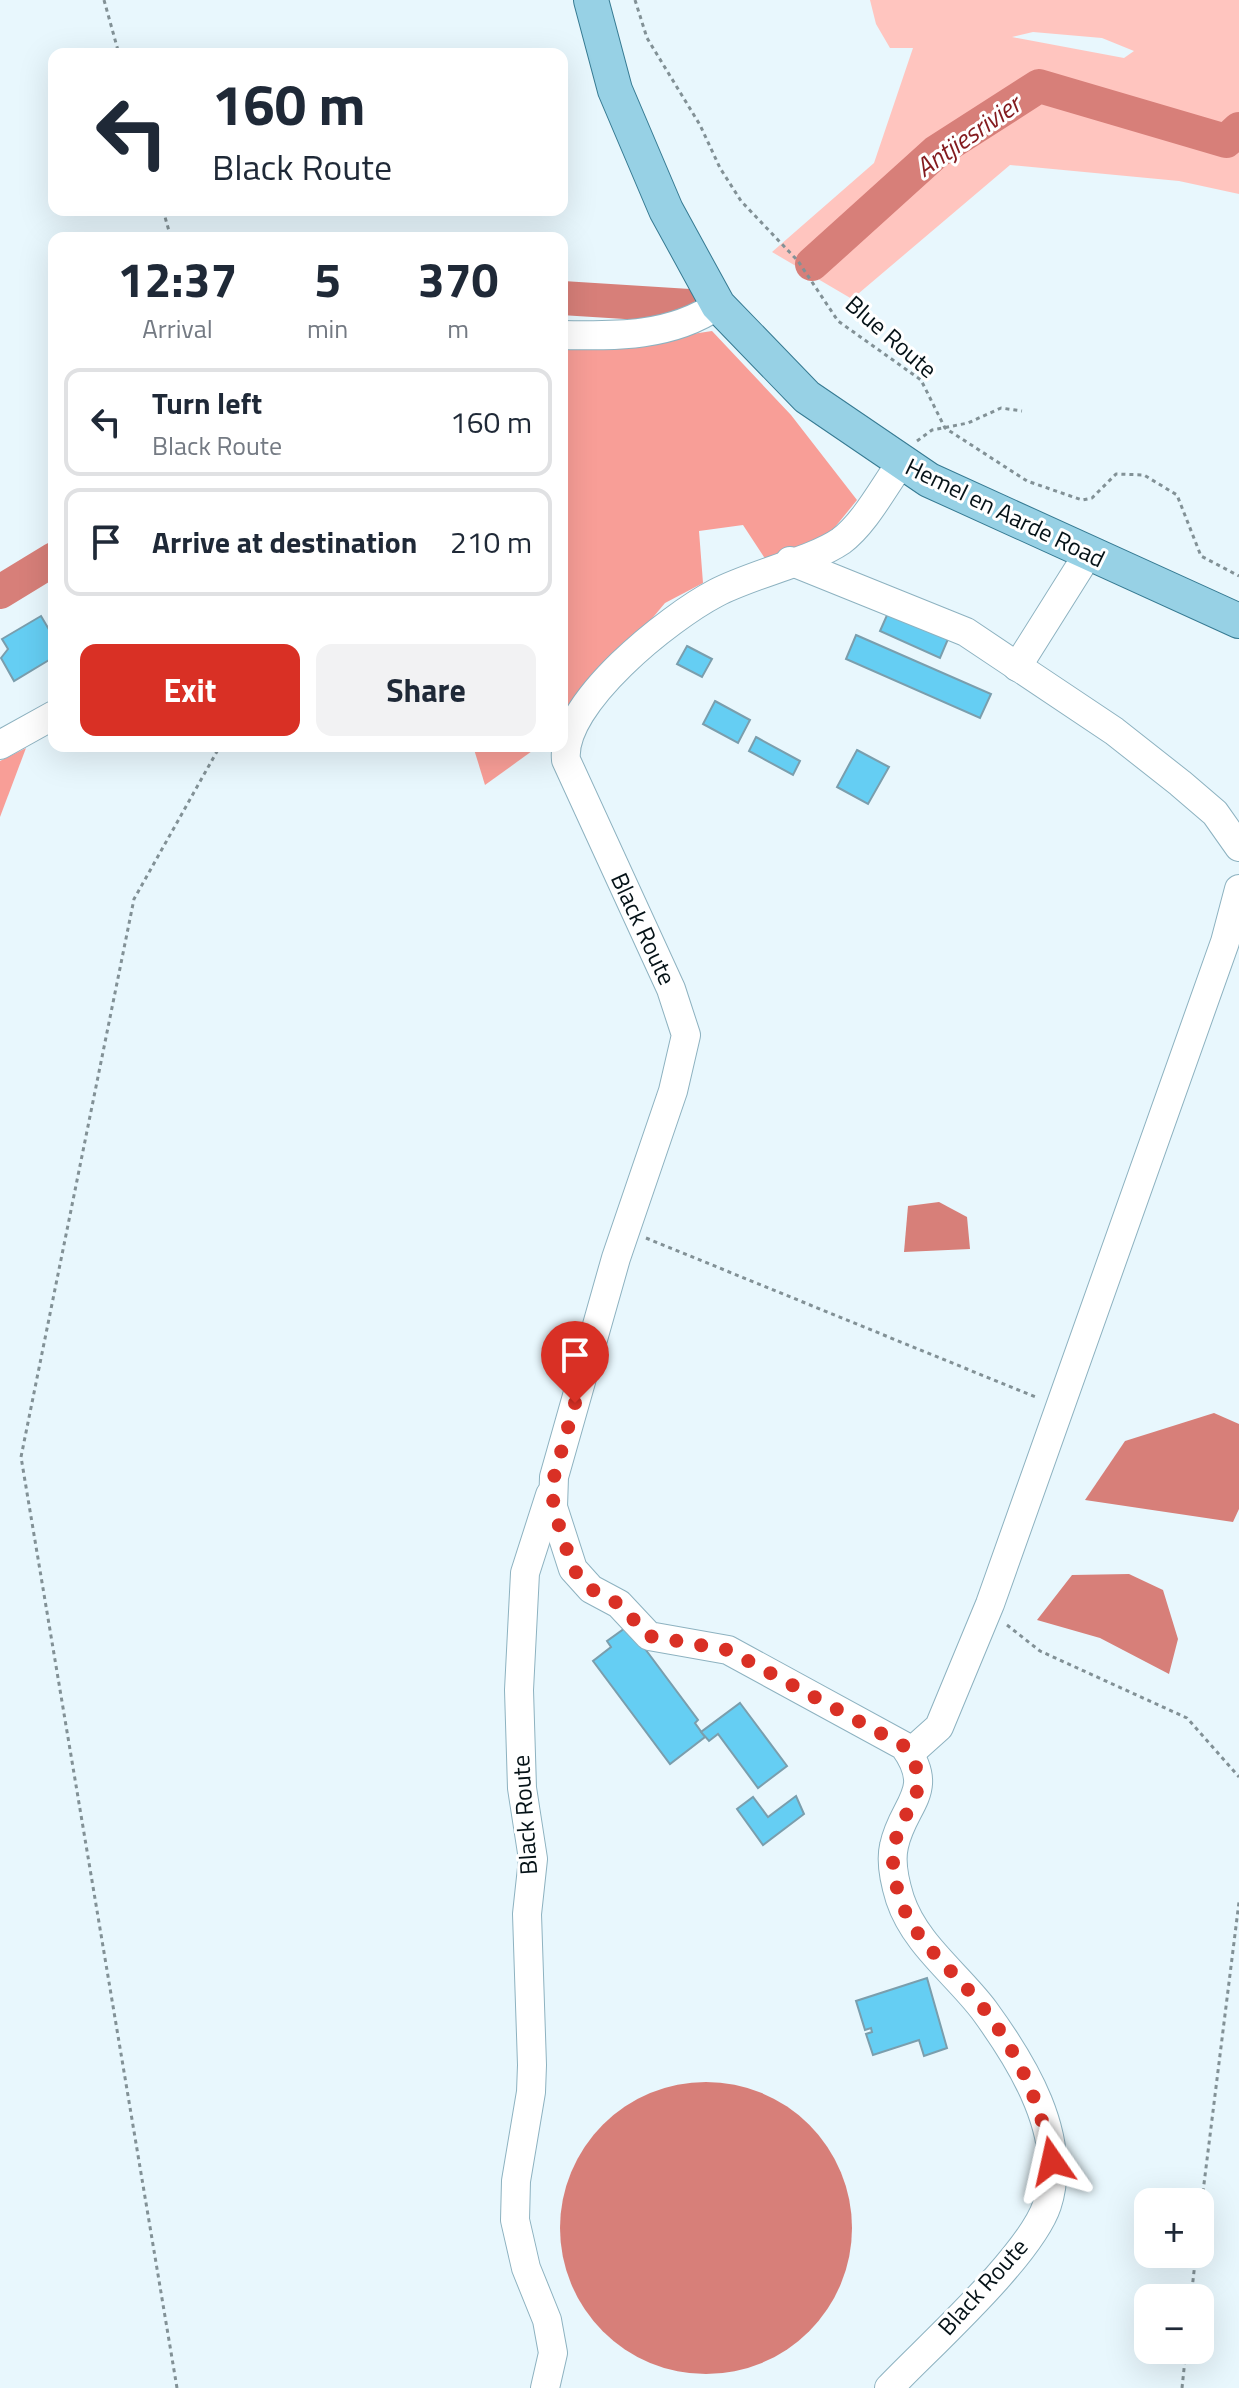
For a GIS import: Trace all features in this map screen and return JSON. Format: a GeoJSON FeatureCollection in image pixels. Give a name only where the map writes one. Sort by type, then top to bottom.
{"type":"FeatureCollection","features":[{"type":"Feature","properties":{"kind":"main road","name":"Hemel en Aarde Road"},"geometry":{"type":"LineString","coordinates":[[591,0],[615,90],[666,210],[718,305],[807,397],[901,463],[985,507],[1239,621]]}},
{"type":"Feature","properties":{"kind":"street"},"geometry":{"type":"LineString","coordinates":[[568,335],[606,336],[672,328],[696,320],[718,305]]}},
{"type":"Feature","properties":{"kind":"street","name":"Black Route"},"geometry":{"type":"LineString","coordinates":[[568,738],[589,701],[628,660],[678,616],[716,593],[837,543],[856,525],[901,463]]}},
{"type":"Feature","properties":{"kind":"street"},"geometry":{"type":"LineString","coordinates":[[1017,667],[1088,554]]}},
{"type":"Feature","properties":{"kind":"street"},"geometry":{"type":"LineString","coordinates":[[790,561],[966,632],[1114,731],[1215,813],[1239,847]]}},
{"type":"Feature","properties":{"kind":"street"},"geometry":{"type":"LineString","coordinates":[[0,745],[48,718]]}},
{"type":"Feature","properties":{"kind":"street","name":"Black Route"},"geometry":{"type":"LineString","coordinates":[[545,2388],[553,2353],[547,2320],[526,2268],[515,2220],[516,2181],[531,2092],[532,2065],[527,1914],[533,1859],[522,1788],[519,1690],[525,1573],[544,1521],[626,1230],[673,1091],[686,1035],[671,989],[566,760],[566,752]]}},
{"type":"Feature","properties":{"kind":"street"},"geometry":{"type":"LineString","coordinates":[[910,1753],[939,1727],[990,1604],[1225,942],[1239,889]]}},
{"type":"Feature","properties":{"kind":"street","name":"Black Route"},"geometry":{"type":"LineString","coordinates":[[554,1477],[553,1507],[573,1569],[591,1589],[619,1604],[649,1636],[728,1650],[904,1746],[917,1763],[920,1779],[915,1799],[894,1845],[893,1871],[901,1901],[916,1934],[973,1995],[1017,2055],[1043,2117],[1052,2161],[1048,2202],[1039,2223],[1014,2256],[889,2388]]}},
{"type":"Feature","properties":{"kind":"path"},"geometry":{"type":"LineString","coordinates":[[104,0],[117,48]]}},
{"type":"Feature","properties":{"kind":"path","name":"Blue Route"},"geometry":{"type":"LineString","coordinates":[[635,0],[647,38],[700,125],[720,168],[741,201],[798,261],[838,321],[921,380],[945,428]]}},
{"type":"Feature","properties":{"kind":"path"},"geometry":{"type":"LineString","coordinates":[[901,463],[923,435],[1001,408],[1022,411]]}},
{"type":"Feature","properties":{"kind":"path"},"geometry":{"type":"LineString","coordinates":[[945,428],[1027,481],[1082,500],[1092,498],[1116,474],[1144,475],[1177,495],[1201,556],[1239,576]]}},
{"type":"Feature","properties":{"kind":"path"},"geometry":{"type":"LineString","coordinates":[[177,2388],[21,1457],[134,899],[217,752]]}},
{"type":"Feature","properties":{"kind":"path"},"geometry":{"type":"LineString","coordinates":[[626,1230],[1061,1407]]}},
{"type":"Feature","properties":{"kind":"path"},"geometry":{"type":"LineString","coordinates":[[990,1604],[998,1618],[1040,1651],[1187,1718],[1239,1777]]}},
{"type":"Feature","properties":{"kind":"path"},"geometry":{"type":"LineString","coordinates":[[1203,2188],[1239,1902]]}},
{"type":"Feature","properties":{"kind":"path"},"geometry":{"type":"LineString","coordinates":[[1182,2388],[1185,2364]]}},
{"type":"Feature","properties":{"kind":"shaded area"},"geometry":{"type":"Polygon","coordinates":[[[870,0],[1239,0],[1239,194],[1179,181],[1010,165],[852,299],[772,252],[874,163],[913,48],[890,48],[876,24],[870,0]],[[1033,32],[1012,37],[1124,58],[1134,51],[1102,38],[1033,32]]]}},
{"type":"Feature","properties":{"kind":"shaded area"},"geometry":{"type":"Polygon","coordinates":[[[712,331],[791,415],[857,500],[831,532],[766,560],[743,525],[699,531],[703,583],[665,603],[568,719],[568,347],[620,345],[712,331]]]}},
{"type":"Feature","properties":{"kind":"shaded area"},"geometry":{"type":"Polygon","coordinates":[[[26,748],[0,817],[0,761],[26,748]]]}},
{"type":"Feature","properties":{"kind":"shaded area"},"geometry":{"type":"Polygon","coordinates":[[[475,752],[531,752],[485,785],[475,752]]]}},
{"type":"Feature","properties":{"kind":"shaded area"},"geometry":{"type":"Polygon","coordinates":[[[939,1202],[967,1217],[970,1249],[904,1252],[908,1206],[939,1202]]]}},
{"type":"Feature","properties":{"kind":"shaded area"},"geometry":{"type":"Polygon","coordinates":[[[1214,1413],[1239,1424],[1239,1509],[1233,1522],[1085,1500],[1125,1441],[1214,1413]]]}},
{"type":"Feature","properties":{"kind":"shaded area"},"geometry":{"type":"Polygon","coordinates":[[[1129,1574],[1163,1590],[1178,1639],[1169,1674],[1100,1638],[1037,1620],[1072,1575],[1129,1574]]]}},
{"type":"Feature","properties":{"kind":"shaded area"},"geometry":{"type":"Polygon","coordinates":[[[706,2082],[748,2088],[775,2099],[799,2115],[819,2135],[835,2159],[846,2186],[852,2228],[846,2270],[835,2297],[819,2321],[799,2341],[775,2357],[748,2368],[706,2374],[664,2368],[637,2357],[613,2341],[593,2321],[577,2297],[566,2270],[560,2228],[566,2186],[577,2159],[593,2135],[613,2115],[637,2099],[664,2088],[706,2082]]]}},
{"type":"Feature","properties":{"kind":"building"},"geometry":{"type":"Polygon","coordinates":[[[891,606],[951,632],[940,658],[880,631],[891,606]]]}},
{"type":"Feature","properties":{"kind":"building"},"geometry":{"type":"Polygon","coordinates":[[[41,616],[48,628],[48,661],[14,681],[1,658],[8,649],[2,639],[41,616]]]}},
{"type":"Feature","properties":{"kind":"building"},"geometry":{"type":"Polygon","coordinates":[[[856,635],[991,694],[980,718],[846,659],[856,635]]]}},
{"type":"Feature","properties":{"kind":"building"},"geometry":{"type":"Polygon","coordinates":[[[687,646],[712,659],[702,677],[677,664],[687,646]]]}},
{"type":"Feature","properties":{"kind":"building"},"geometry":{"type":"Polygon","coordinates":[[[715,701],[750,720],[738,743],[703,724],[715,701]]]}},
{"type":"Feature","properties":{"kind":"building"},"geometry":{"type":"Polygon","coordinates":[[[756,737],[800,761],[793,775],[749,751],[756,737]]]}},
{"type":"Feature","properties":{"kind":"building"},"geometry":{"type":"Polygon","coordinates":[[[857,750],[889,767],[868,804],[837,787],[857,750]]]}},
{"type":"Feature","properties":{"kind":"building"},"geometry":{"type":"Polygon","coordinates":[[[628,1626],[698,1720],[695,1723],[705,1737],[670,1764],[593,1661],[611,1647],[607,1641],[628,1626]]]}},
{"type":"Feature","properties":{"kind":"building"},"geometry":{"type":"Polygon","coordinates":[[[740,1703],[787,1766],[758,1788],[718,1734],[709,1741],[701,1732],[740,1703]]]}},
{"type":"Feature","properties":{"kind":"building"},"geometry":{"type":"Polygon","coordinates":[[[796,1796],[804,1814],[763,1845],[737,1809],[753,1797],[768,1817],[796,1796]]]}},
{"type":"Feature","properties":{"kind":"building"},"geometry":{"type":"Polygon","coordinates":[[[927,1978],[947,2048],[924,2056],[919,2040],[873,2055],[866,2034],[872,2032],[871,2028],[865,2030],[856,2001],[927,1978]]]}},
{"type":"Feature","properties":{"kind":"waterway","name":"Antjiesrivier"},"geometry":{"type":"LineString","coordinates":[[812,264],[936,152],[1039,86],[1226,141],[1239,129]]}},
{"type":"Feature","properties":{"kind":"waterway","name":"Antjiesrivier"},"geometry":{"type":"LineString","coordinates":[[568,298],[689,306]]}},
{"type":"Feature","properties":{"kind":"waterway","name":"Antjiesrivier"},"geometry":{"type":"LineString","coordinates":[[0,592],[48,563]]}},
{"type":"Feature","properties":{"kind":"route"},"geometry":{"type":"LineString","coordinates":[[575,1403],[554,1477],[553,1507],[573,1569],[591,1589],[619,1604],[649,1636],[728,1650],[904,1746],[917,1763],[920,1779],[915,1799],[894,1845],[893,1871],[901,1901],[916,1934],[973,1995],[1017,2055],[1043,2117],[1052,2161]]}}]}
